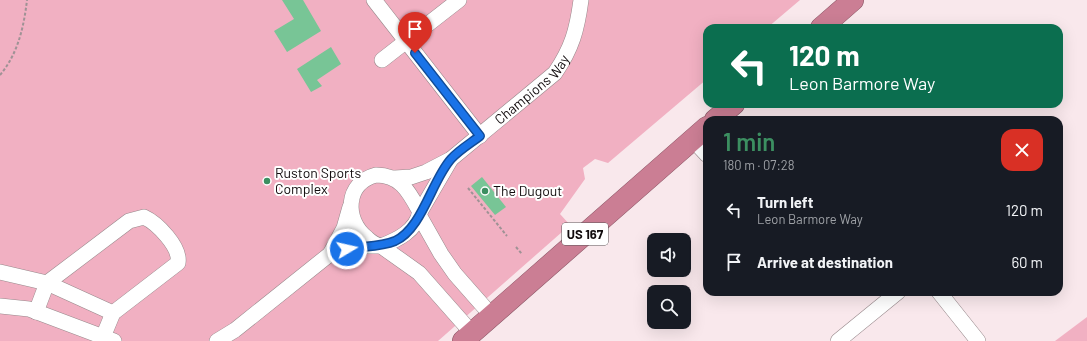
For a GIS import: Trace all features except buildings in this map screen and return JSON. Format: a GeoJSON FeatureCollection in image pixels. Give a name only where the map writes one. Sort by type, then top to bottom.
{"type":"FeatureCollection","features":[{"type":"Feature","properties":{"kind":"highway"},"geometry":{"type":"LineString","coordinates":[[826,24],[853,0]]}},
{"type":"Feature","properties":{"kind":"highway"},"geometry":{"type":"LineString","coordinates":[[720,116],[730,108]]}},
{"type":"Feature","properties":{"kind":"highway","name":"US 167"},"geometry":{"type":"LineString","coordinates":[[468,337],[700,134]]}},
{"type":"Feature","properties":{"kind":"street"},"geometry":{"type":"LineString","coordinates":[[374,0],[480,136]]}},
{"type":"Feature","properties":{"kind":"street"},"geometry":{"type":"LineString","coordinates":[[382,60],[459,0]]}},
{"type":"Feature","properties":{"kind":"street","name":"Champions Way"},"geometry":{"type":"LineString","coordinates":[[217,341],[235,330],[330,254],[344,228],[354,192],[364,180],[376,175],[396,178],[412,177],[426,172],[451,159],[556,73],[567,55],[574,38],[581,0]]}},
{"type":"Feature","properties":{"kind":"street","name":"Champions Way"},"geometry":{"type":"LineString","coordinates":[[330,254],[360,246],[379,246],[396,240],[404,235],[420,214],[451,159]]}},
{"type":"Feature","properties":{"kind":"street"},"geometry":{"type":"LineString","coordinates":[[396,178],[406,188],[441,254],[455,274],[492,316]]}},
{"type":"Feature","properties":{"kind":"street"},"geometry":{"type":"LineString","coordinates":[[350,206],[357,228],[363,235],[419,273],[468,337]]}},
{"type":"Feature","properties":{"kind":"street"},"geometry":{"type":"LineString","coordinates":[[0,306],[29,309],[36,312],[108,339],[113,313],[178,263],[178,252],[157,225],[150,220],[144,217],[128,221],[47,283],[36,312]]}},
{"type":"Feature","properties":{"kind":"street"},"geometry":{"type":"LineString","coordinates":[[0,272],[47,283],[113,313]]}},
{"type":"Feature","properties":{"kind":"street"},"geometry":{"type":"LineString","coordinates":[[838,341],[893,296]]}},
{"type":"Feature","properties":{"kind":"street"},"geometry":{"type":"LineString","coordinates":[[943,296],[978,341]]}},
{"type":"Feature","properties":{"kind":"path"},"geometry":{"type":"LineString","coordinates":[[0,75],[7,66],[24,27],[27,0]]}},
{"type":"Feature","properties":{"kind":"path"},"geometry":{"type":"LineString","coordinates":[[468,188],[508,236]]}},
{"type":"Feature","properties":{"kind":"path"},"geometry":{"type":"LineString","coordinates":[[516,247],[522,254]]}},
{"type":"Feature","properties":{"kind":"shaded area","name":"Ruston Sports Complex"},"geometry":{"type":"Polygon","coordinates":[[[0,0],[800,0],[772,24],[703,24],[703,82],[608,163],[595,159],[583,168],[585,179],[560,214],[570,225],[438,341],[0,341],[0,0]]]}},
{"type":"Feature","properties":{"kind":"shaded area"},"geometry":{"type":"Polygon","coordinates":[[[1087,317],[1087,341],[1055,341],[1087,317]]]}},
{"type":"Feature","properties":{"kind":"place","name":"Ruston Sports Complex"},"geometry":{"type":"Point","coordinates":[267,181]}},
{"type":"Feature","properties":{"kind":"place","name":"The Dugout"},"geometry":{"type":"Point","coordinates":[485,191]}},
{"type":"Feature","properties":{"kind":"route"},"geometry":{"type":"LineString","coordinates":[[347,249],[360,246],[381,246],[404,235],[412,226],[426,204],[451,159],[480,136],[415,53]]}}]}
